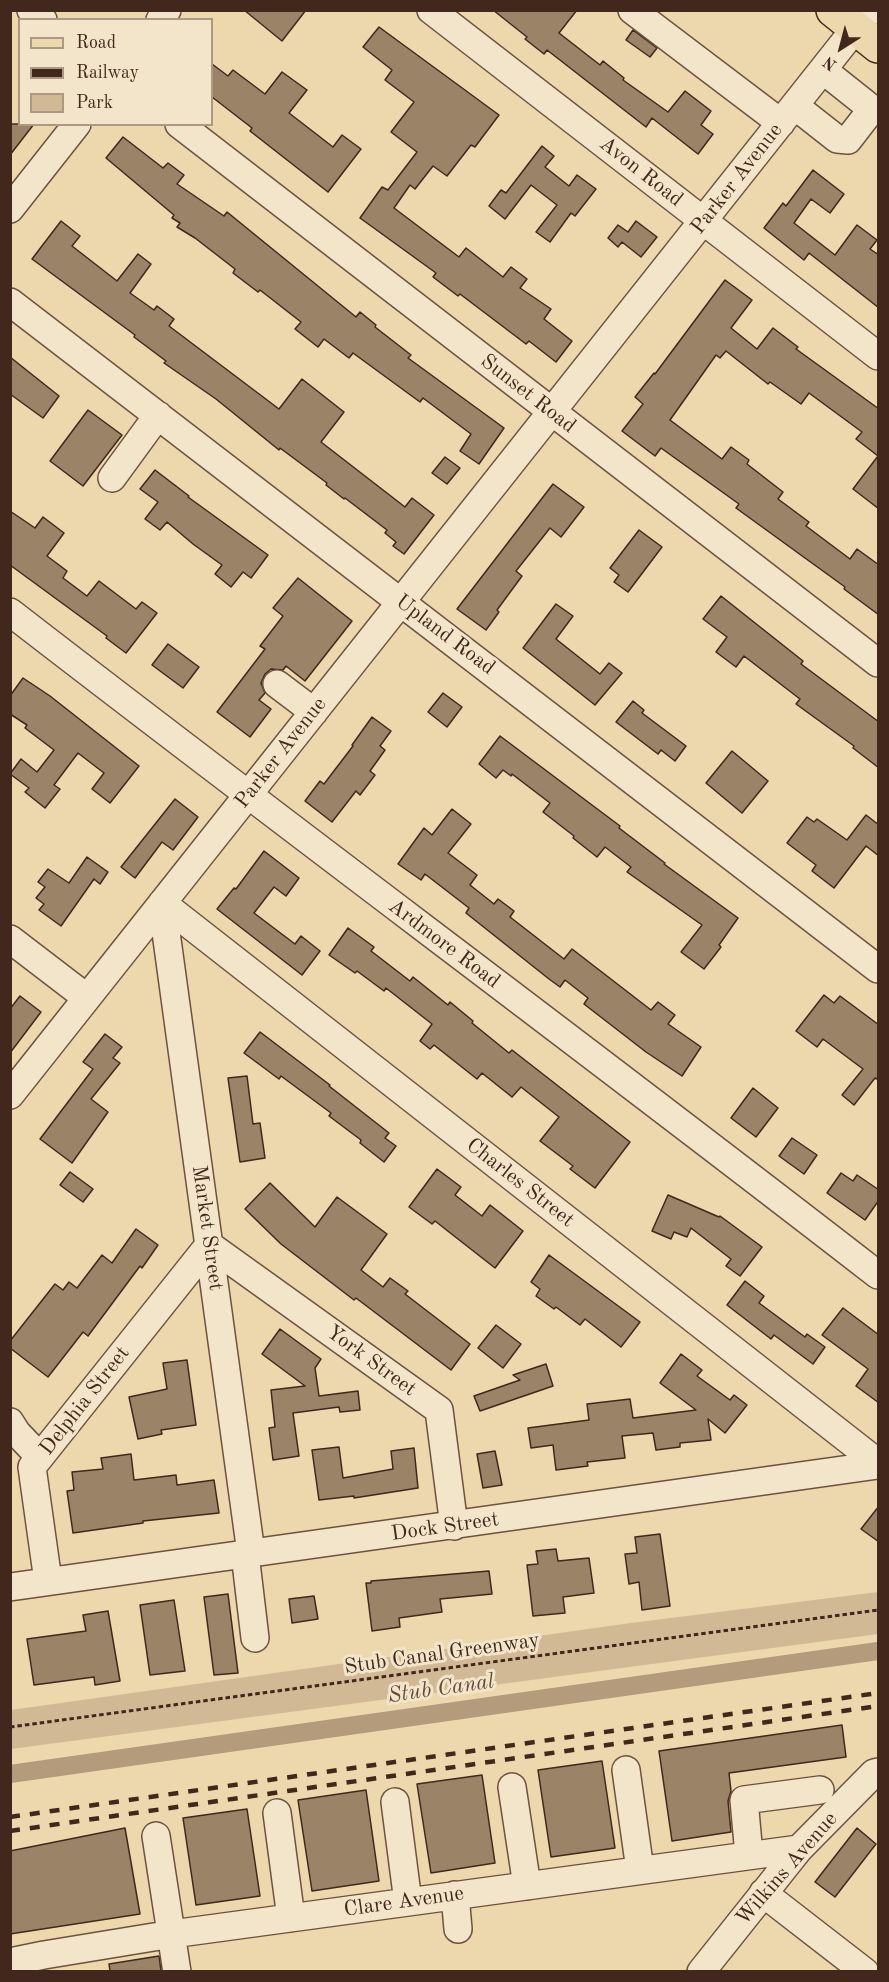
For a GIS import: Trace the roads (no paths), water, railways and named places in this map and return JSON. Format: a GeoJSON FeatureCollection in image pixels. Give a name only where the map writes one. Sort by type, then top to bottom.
{"type":"FeatureCollection","features":[{"type":"Feature","properties":{"kind":"street","name":"Avon Road"},"geometry":{"type":"LineString","coordinates":[[431,10],[879,356]]}},
{"type":"Feature","properties":{"kind":"street"},"geometry":{"type":"LineString","coordinates":[[632,10],[788,114],[837,139],[848,140],[875,105],[823,70]]}},
{"type":"Feature","properties":{"kind":"street","name":"Parker Avenue"},"geometry":{"type":"LineString","coordinates":[[10,1095],[552,412],[574,406],[588,395],[599,380],[603,347],[859,24]]}},
{"type":"Feature","properties":{"kind":"street"},"geometry":{"type":"LineString","coordinates":[[10,209],[75,126]]}},
{"type":"Feature","properties":{"kind":"street","name":"Sunset Road"},"geometry":{"type":"LineString","coordinates":[[182,126],[879,663]]}},
{"type":"Feature","properties":{"kind":"street","name":"Upland Road"},"geometry":{"type":"LineString","coordinates":[[10,302],[879,969]]}},
{"type":"Feature","properties":{"kind":"street"},"geometry":{"type":"LineString","coordinates":[[112,478],[158,415]]}},
{"type":"Feature","properties":{"kind":"street","name":"Ardmore Road"},"geometry":{"type":"LineString","coordinates":[[10,612],[879,1275]]}},
{"type":"Feature","properties":{"kind":"street"},"geometry":{"type":"LineString","coordinates":[[277,684],[314,712]]}},
{"type":"Feature","properties":{"kind":"street","name":"Market Street"},"geometry":{"type":"LineString","coordinates":[[162,903],[209,1245],[248,1554],[255,1638]]}},
{"type":"Feature","properties":{"kind":"street","name":"Charles Street"},"geometry":{"type":"LineString","coordinates":[[162,903],[879,1464]]}},
{"type":"Feature","properties":{"kind":"street"},"geometry":{"type":"LineString","coordinates":[[10,939],[87,998]]}},
{"type":"Feature","properties":{"kind":"street","name":"Delphia Street"},"geometry":{"type":"LineString","coordinates":[[48,1581],[32,1467],[209,1245]]}},
{"type":"Feature","properties":{"kind":"street","name":"York Street"},"geometry":{"type":"LineString","coordinates":[[209,1245],[439,1410],[454,1526]]}},
{"type":"Feature","properties":{"kind":"street"},"geometry":{"type":"LineString","coordinates":[[10,1422],[40,1457]]}},
{"type":"Feature","properties":{"kind":"street","name":"Dock Street"},"geometry":{"type":"LineString","coordinates":[[10,1587],[454,1526],[879,1464]]}},
{"type":"Feature","properties":{"kind":"street"},"geometry":{"type":"LineString","coordinates":[[626,1770],[640,1870]]}},
{"type":"Feature","properties":{"kind":"street","name":"Wilkins Avenue"},"geometry":{"type":"LineString","coordinates":[[701,1971],[799,1848],[874,1773],[879,1772]]}},
{"type":"Feature","properties":{"kind":"street"},"geometry":{"type":"LineString","coordinates":[[512,1787],[527,1886]]}},
{"type":"Feature","properties":{"kind":"street"},"geometry":{"type":"LineString","coordinates":[[749,1855],[744,1800],[820,1790]]}},
{"type":"Feature","properties":{"kind":"street"},"geometry":{"type":"LineString","coordinates":[[395,1802],[408,1902]]}},
{"type":"Feature","properties":{"kind":"street"},"geometry":{"type":"LineString","coordinates":[[277,1813],[291,1918]]}},
{"type":"Feature","properties":{"kind":"street"},"geometry":{"type":"LineString","coordinates":[[156,1836],[177,1971]]}},
{"type":"Feature","properties":{"kind":"street","name":"Clare Avenue"},"geometry":{"type":"LineString","coordinates":[[10,1962],[172,1934],[799,1848]]}},
{"type":"Feature","properties":{"kind":"street"},"geometry":{"type":"LineString","coordinates":[[763,1893],[865,1971]]}},
{"type":"Feature","properties":{"kind":"street"},"geometry":{"type":"LineString","coordinates":[[455,1896],[458,1929]]}},
{"type":"Feature","properties":{"kind":"waterway","name":"Stub Canal"},"geometry":{"type":"LineString","coordinates":[[10,1774],[878,1651]]}},
{"type":"Feature","properties":{"kind":"railway"},"geometry":{"type":"LineString","coordinates":[[10,1817],[878,1693]]}},
{"type":"Feature","properties":{"kind":"railway"},"geometry":{"type":"LineString","coordinates":[[10,1831],[878,1706]]}}]}
